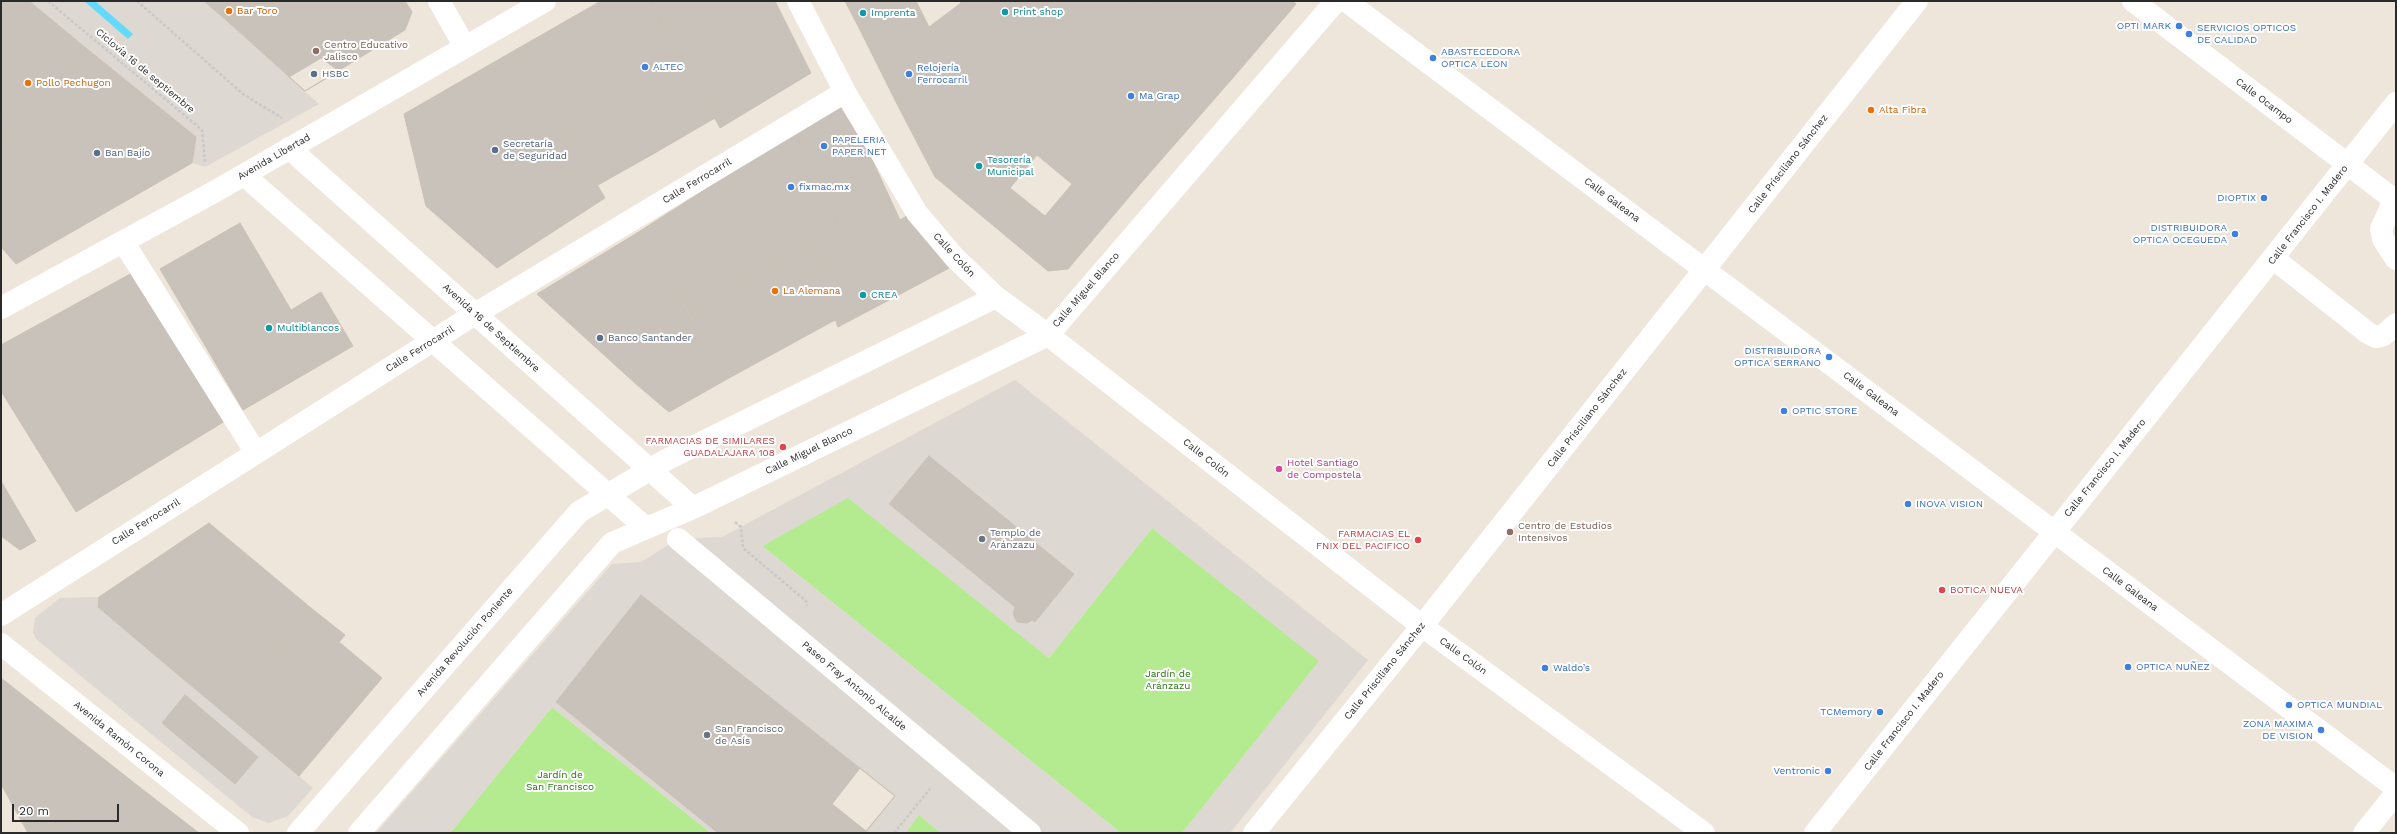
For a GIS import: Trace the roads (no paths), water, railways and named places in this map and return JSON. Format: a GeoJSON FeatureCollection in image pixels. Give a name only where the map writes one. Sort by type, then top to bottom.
{"type":"FeatureCollection","features":[{"type":"Feature","properties":{"kind":"street"},"geometry":{"type":"LineString","coordinates":[[439,1],[464,46]]}},
{"type":"Feature","properties":{"kind":"street","name":"Avenida Libertad"},"geometry":{"type":"LineString","coordinates":[[1,308],[124,243],[544,1]]}},
{"type":"Feature","properties":{"kind":"street","name":"Calle Colón"},"geometry":{"type":"LineString","coordinates":[[798,1],[845,92],[917,213],[955,258],[996,297],[1048,335],[1422,626],[1704,833]]}},
{"type":"Feature","properties":{"kind":"street","name":"Calle Miguel Blanco"},"geometry":{"type":"LineString","coordinates":[[693,508],[1048,335],[1336,1]]}},
{"type":"Feature","properties":{"kind":"street","name":"Calle Galeana"},"geometry":{"type":"LineString","coordinates":[[1346,1],[2396,788]]}},
{"type":"Feature","properties":{"kind":"street","name":"Calle Prisciliano Sánchez"},"geometry":{"type":"LineString","coordinates":[[1254,833],[1422,626],[1917,1]]}},
{"type":"Feature","properties":{"kind":"street","name":"Calle Ocampo"},"geometry":{"type":"LineString","coordinates":[[2133,1],[2395,201]]}},
{"type":"Feature","properties":{"kind":"street","name":"Calle Ferrocarril"},"geometry":{"type":"LineString","coordinates":[[1,615],[433,340],[845,92]]}},
{"type":"Feature","properties":{"kind":"street","name":"Calle Francisco I. Madero"},"geometry":{"type":"LineString","coordinates":[[1815,833],[2054,531],[2274,259],[2396,103]]}},
{"type":"Feature","properties":{"kind":"street","name":"Avenida 16 de Septiembre"},"geometry":{"type":"LineString","coordinates":[[289,148],[693,508]]}},
{"type":"Feature","properties":{"kind":"street"},"geometry":{"type":"LineString","coordinates":[[244,175],[646,528]]}},
{"type":"Feature","properties":{"kind":"street"},"geometry":{"type":"LineString","coordinates":[[2395,201],[2381,229],[2383,239],[2396,259]]}},
{"type":"Feature","properties":{"kind":"street"},"geometry":{"type":"LineString","coordinates":[[124,243],[256,453]]}},
{"type":"Feature","properties":{"kind":"street"},"geometry":{"type":"LineString","coordinates":[[2274,259],[2368,333],[2376,337],[2384,335],[2396,324]]}},
{"type":"Feature","properties":{"kind":"street"},"geometry":{"type":"LineString","coordinates":[[649,470],[996,297]]}},
{"type":"Feature","properties":{"kind":"street","name":"Avenida Revolución Poniente"},"geometry":{"type":"LineString","coordinates":[[298,833],[579,512],[649,470]]}},
{"type":"Feature","properties":{"kind":"street"},"geometry":{"type":"LineString","coordinates":[[359,833],[612,543],[693,508]]}},
{"type":"Feature","properties":{"kind":"street","name":"Paseo Fray Antonio Alcalde"},"geometry":{"type":"LineString","coordinates":[[678,539],[1030,833]]}},
{"type":"Feature","properties":{"kind":"street","name":"Avenida Ramón Corona"},"geometry":{"type":"LineString","coordinates":[[1,644],[238,833]]}},
{"type":"Feature","properties":{"kind":"street"},"geometry":{"type":"LineString","coordinates":[[2364,833],[2396,793]]}},
{"type":"Feature","properties":{"kind":"water"},"geometry":{"type":"Polygon","coordinates":[[[84,1],[95,1],[133,34],[128,39],[84,1]]]}},
{"type":"Feature","properties":{"kind":"place","name":"Bar Toro"},"geometry":{"type":"Point","coordinates":[229,11]}},
{"type":"Feature","properties":{"kind":"place","name":"Print shop"},"geometry":{"type":"Point","coordinates":[1005,12]}},
{"type":"Feature","properties":{"kind":"place","name":"Imprenta"},"geometry":{"type":"Point","coordinates":[863,13]}},
{"type":"Feature","properties":{"kind":"place","name":"OPTI MARK"},"geometry":{"type":"Point","coordinates":[2179,26]}},
{"type":"Feature","properties":{"kind":"place","name":"SERVICIOS OPTICOS DE CALIDAD"},"geometry":{"type":"Point","coordinates":[2189,34]}},
{"type":"Feature","properties":{"kind":"place","name":"Centro Educativo Jalisco"},"geometry":{"type":"Point","coordinates":[316,51]}},
{"type":"Feature","properties":{"kind":"place","name":"ABASTECEDORA OPTICA LEON"},"geometry":{"type":"Point","coordinates":[1433,58]}},
{"type":"Feature","properties":{"kind":"place","name":"ALTEC"},"geometry":{"type":"Point","coordinates":[645,67]}},
{"type":"Feature","properties":{"kind":"place","name":"HSBC"},"geometry":{"type":"Point","coordinates":[314,74]}},
{"type":"Feature","properties":{"kind":"place","name":"Relojería Ferrocarril"},"geometry":{"type":"Point","coordinates":[909,74]}},
{"type":"Feature","properties":{"kind":"place","name":"Pollo Pechugon"},"geometry":{"type":"Point","coordinates":[28,83]}},
{"type":"Feature","properties":{"kind":"place","name":"Ma Grap"},"geometry":{"type":"Point","coordinates":[1131,96]}},
{"type":"Feature","properties":{"kind":"place","name":"Alta Fibra"},"geometry":{"type":"Point","coordinates":[1871,110]}},
{"type":"Feature","properties":{"kind":"place","name":"PAPELERIA PAPER NET"},"geometry":{"type":"Point","coordinates":[824,146]}},
{"type":"Feature","properties":{"kind":"place","name":"Secretaría de Seguridad"},"geometry":{"type":"Point","coordinates":[495,150]}},
{"type":"Feature","properties":{"kind":"place","name":"Ban Bajío"},"geometry":{"type":"Point","coordinates":[97,153]}},
{"type":"Feature","properties":{"kind":"place","name":"Tesorería Municipal"},"geometry":{"type":"Point","coordinates":[979,166]}},
{"type":"Feature","properties":{"kind":"place","name":"fixmac.mx"},"geometry":{"type":"Point","coordinates":[791,187]}},
{"type":"Feature","properties":{"kind":"place","name":"DIOPTIX"},"geometry":{"type":"Point","coordinates":[2264,198]}},
{"type":"Feature","properties":{"kind":"place","name":"DISTRIBUIDORA OPTICA OCEGUEDA"},"geometry":{"type":"Point","coordinates":[2235,234]}},
{"type":"Feature","properties":{"kind":"place","name":"La Alemana"},"geometry":{"type":"Point","coordinates":[775,291]}},
{"type":"Feature","properties":{"kind":"place","name":"CREA"},"geometry":{"type":"Point","coordinates":[863,295]}},
{"type":"Feature","properties":{"kind":"place","name":"Multiblancos"},"geometry":{"type":"Point","coordinates":[269,328]}},
{"type":"Feature","properties":{"kind":"place","name":"Banco Santander"},"geometry":{"type":"Point","coordinates":[600,338]}},
{"type":"Feature","properties":{"kind":"place","name":"DISTRIBUIDORA OPTICA SERRANO"},"geometry":{"type":"Point","coordinates":[1829,357]}},
{"type":"Feature","properties":{"kind":"place","name":"OPTIC STORE"},"geometry":{"type":"Point","coordinates":[1784,411]}},
{"type":"Feature","properties":{"kind":"place","name":"FARMACIAS DE SIMILARES GUADALAJARA 108"},"geometry":{"type":"Point","coordinates":[783,447]}},
{"type":"Feature","properties":{"kind":"place","name":"Hotel Santiago de Compostela"},"geometry":{"type":"Point","coordinates":[1279,469]}},
{"type":"Feature","properties":{"kind":"place","name":"INOVA VISION"},"geometry":{"type":"Point","coordinates":[1908,504]}},
{"type":"Feature","properties":{"kind":"place","name":"Centro de Estudios Intensivos"},"geometry":{"type":"Point","coordinates":[1510,532]}},
{"type":"Feature","properties":{"kind":"place","name":"Templo de Aránzazu"},"geometry":{"type":"Point","coordinates":[982,539]}},
{"type":"Feature","properties":{"kind":"place","name":"FARMACIAS EL FNIX DEL PACIFICO"},"geometry":{"type":"Point","coordinates":[1418,540]}},
{"type":"Feature","properties":{"kind":"place","name":"BOTICA NUEVA"},"geometry":{"type":"Point","coordinates":[1942,590]}},
{"type":"Feature","properties":{"kind":"place","name":"OPTICA NUÑEZ"},"geometry":{"type":"Point","coordinates":[2128,667]}},
{"type":"Feature","properties":{"kind":"place","name":"Waldo’s"},"geometry":{"type":"Point","coordinates":[1545,668]}},
{"type":"Feature","properties":{"kind":"place","name":"OPTICA MUNDIAL"},"geometry":{"type":"Point","coordinates":[2289,705]}},
{"type":"Feature","properties":{"kind":"place","name":"TCMemory"},"geometry":{"type":"Point","coordinates":[1880,712]}},
{"type":"Feature","properties":{"kind":"place","name":"ZONA MAXIMA DE VISION"},"geometry":{"type":"Point","coordinates":[2321,730]}},
{"type":"Feature","properties":{"kind":"place","name":"San Francisco de Asís"},"geometry":{"type":"Point","coordinates":[707,735]}},
{"type":"Feature","properties":{"kind":"place","name":"Ventronic"},"geometry":{"type":"Point","coordinates":[1828,771]}},
{"type":"Feature","properties":{"kind":"park label","name":"Jardín de Aránzazu"},"geometry":{"type":"Point","coordinates":[1168,680]}},
{"type":"Feature","properties":{"kind":"park label","name":"Jardín de San Francisco"},"geometry":{"type":"Point","coordinates":[560,780]}}]}
